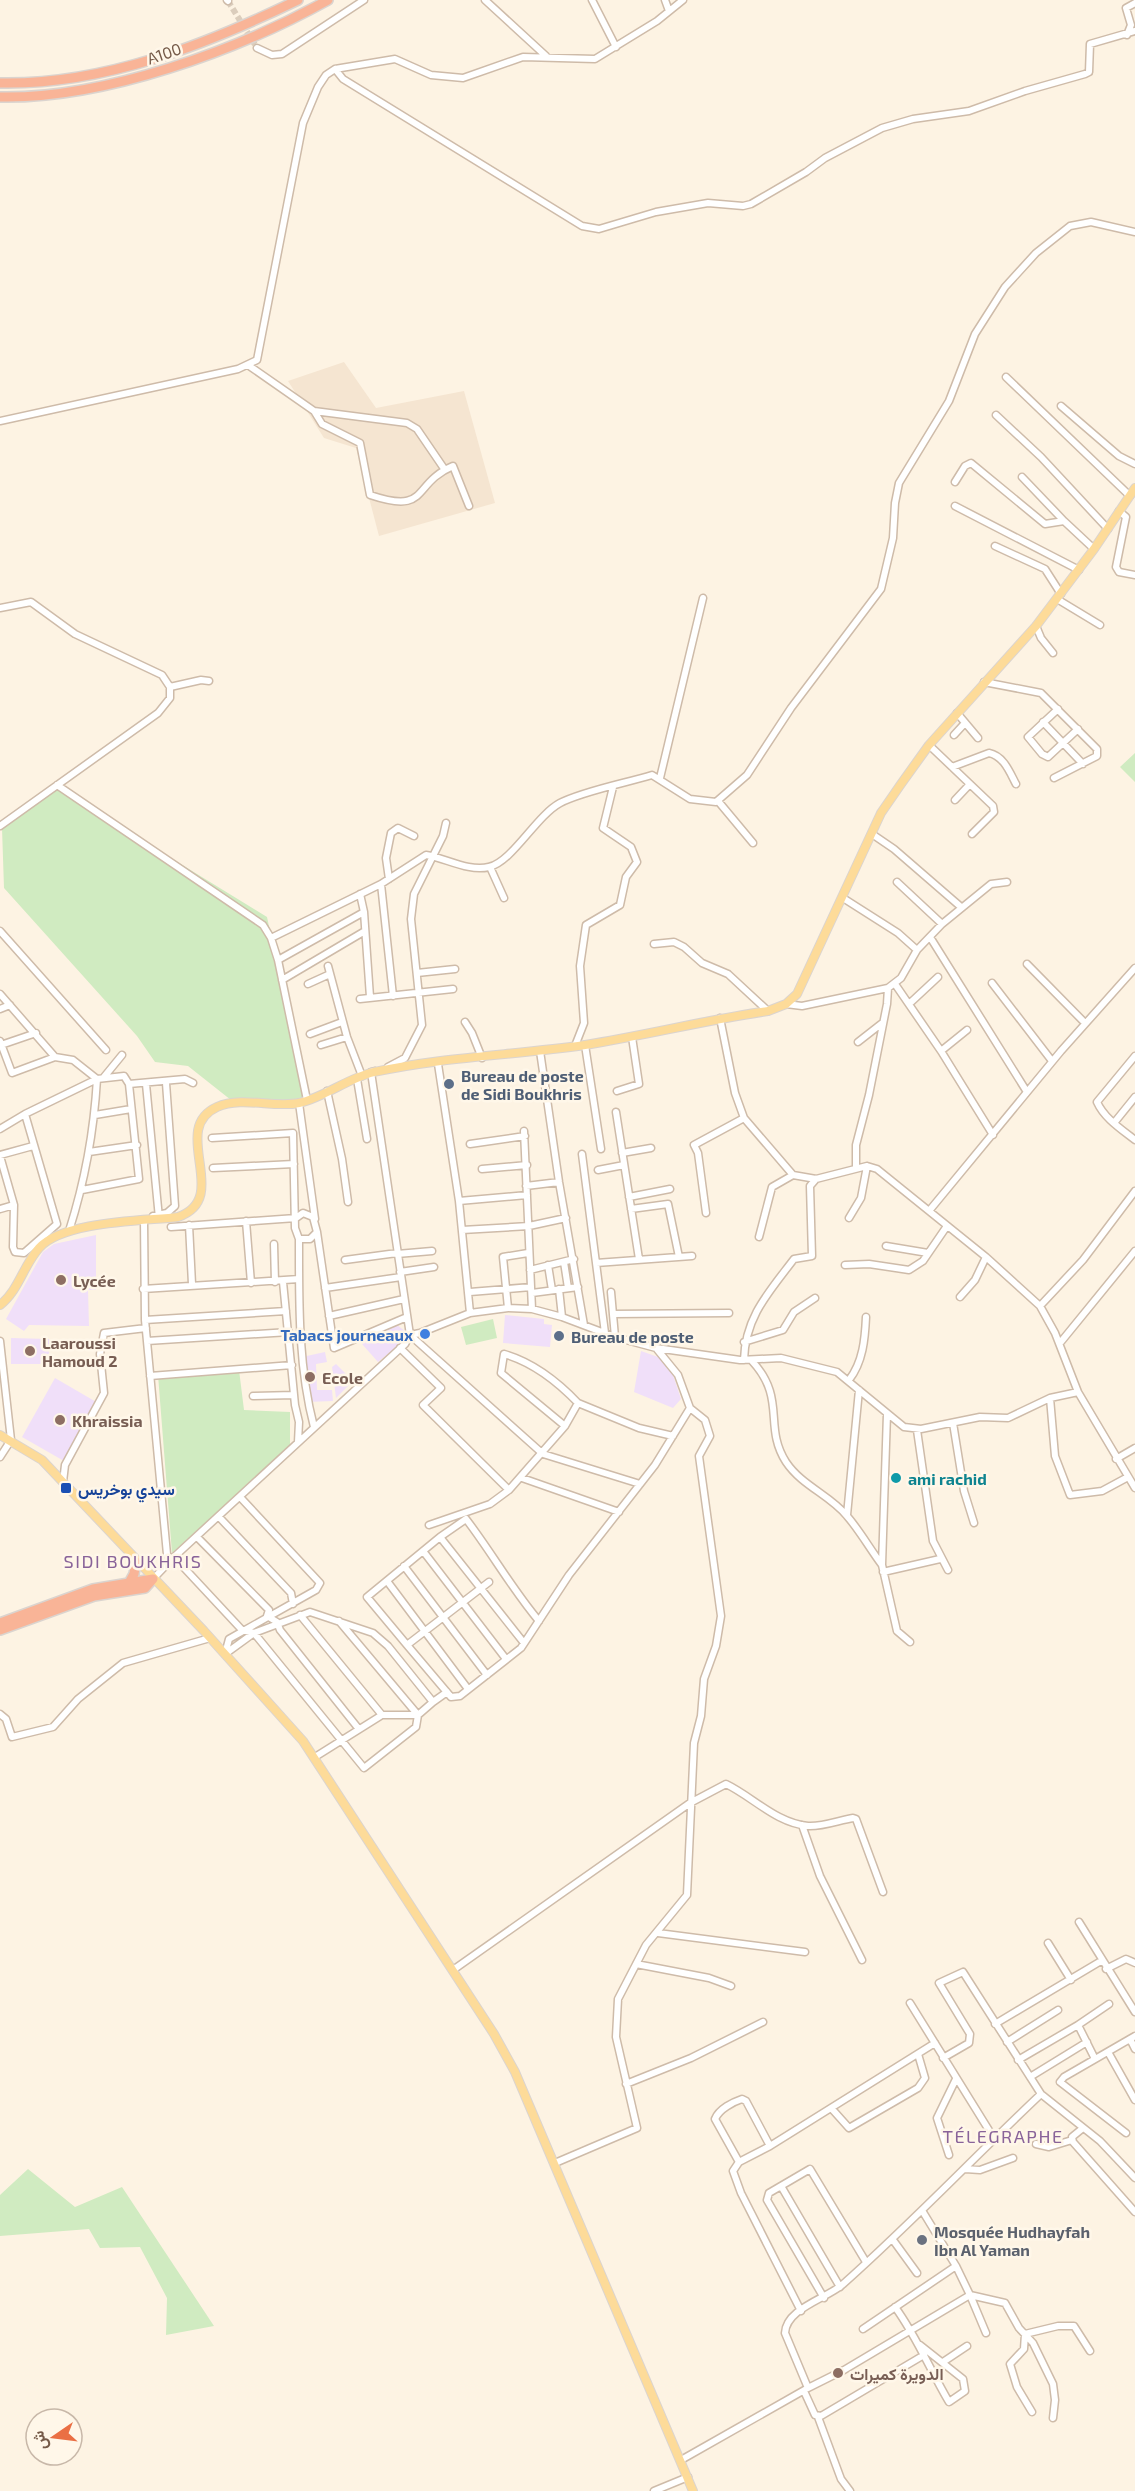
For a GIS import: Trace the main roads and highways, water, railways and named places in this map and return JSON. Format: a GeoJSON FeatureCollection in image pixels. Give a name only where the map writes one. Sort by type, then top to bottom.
{"type":"FeatureCollection","features":[{"type":"Feature","properties":{"kind":"highway","name":"A100"},"geometry":{"type":"LineString","coordinates":[[0,84],[58,81],[124,68],[241,26],[298,0]]}},
{"type":"Feature","properties":{"kind":"highway","name":"A100"},"geometry":{"type":"LineString","coordinates":[[0,97],[76,91],[137,78],[267,30],[328,0]]}},
{"type":"Feature","properties":{"kind":"highway"},"geometry":{"type":"LineString","coordinates":[[129,1583],[134,1574],[136,1562]]}},
{"type":"Feature","properties":{"kind":"highway"},"geometry":{"type":"LineString","coordinates":[[0,1623],[93,1589],[153,1579]]}},
{"type":"Feature","properties":{"kind":"highway"},"geometry":{"type":"LineString","coordinates":[[0,1630],[94,1596],[145,1588],[153,1579]]}},
{"type":"Feature","properties":{"kind":"main road"},"geometry":{"type":"LineString","coordinates":[[0,1305],[11,1296],[32,1256],[41,1245],[65,1232],[191,1213],[200,1201],[202,1184],[196,1138],[203,1119],[217,1107],[303,1101],[372,1072],[585,1045],[720,1018],[768,1011],[786,1004],[797,994],[888,803],[928,746],[1036,626],[1079,570],[1135,488]]}},
{"type":"Feature","properties":{"kind":"main road"},"geometry":{"type":"LineString","coordinates":[[0,1435],[42,1460],[225,1654],[315,1757],[510,2062],[693,2491]]}},
{"type":"Feature","properties":{"kind":"tunnel"},"geometry":{"type":"LineString","coordinates":[[228,1],[257,48]]}},
{"type":"Feature","properties":{"kind":"place","name":"Bureau de poste de Sidi Boukhris"},"geometry":{"type":"Point","coordinates":[449,1084]}},
{"type":"Feature","properties":{"kind":"place","name":"Lycée"},"geometry":{"type":"Point","coordinates":[61,1280]}},
{"type":"Feature","properties":{"kind":"place","name":"Tabacs journeaux"},"geometry":{"type":"Point","coordinates":[425,1334]}},
{"type":"Feature","properties":{"kind":"place","name":"Bureau de poste"},"geometry":{"type":"Point","coordinates":[559,1336]}},
{"type":"Feature","properties":{"kind":"place","name":"Laaroussi Hamoud 2"},"geometry":{"type":"Point","coordinates":[30,1351]}},
{"type":"Feature","properties":{"kind":"place","name":"Ecole"},"geometry":{"type":"Point","coordinates":[310,1377]}},
{"type":"Feature","properties":{"kind":"place","name":"Khraissia"},"geometry":{"type":"Point","coordinates":[60,1420]}},
{"type":"Feature","properties":{"kind":"place","name":"ami rachid"},"geometry":{"type":"Point","coordinates":[896,1478]}},
{"type":"Feature","properties":{"kind":"place","name":"سيدي بوخريس"},"geometry":{"type":"Point","coordinates":[66,1488]}},
{"type":"Feature","properties":{"kind":"place","name":"Mosquée Hudhayfah Ibn Al Yaman"},"geometry":{"type":"Point","coordinates":[922,2240]}},
{"type":"Feature","properties":{"kind":"place","name":"الدويرة كميرات"},"geometry":{"type":"Point","coordinates":[838,2373]}},
{"type":"Feature","properties":{"kind":"district","name":"SIDI BOUKHRIS"},"geometry":{"type":"Point","coordinates":[133,1561]}},
{"type":"Feature","properties":{"kind":"district","name":"TÉLEGRAPHE"},"geometry":{"type":"Point","coordinates":[1003,2136]}}]}
